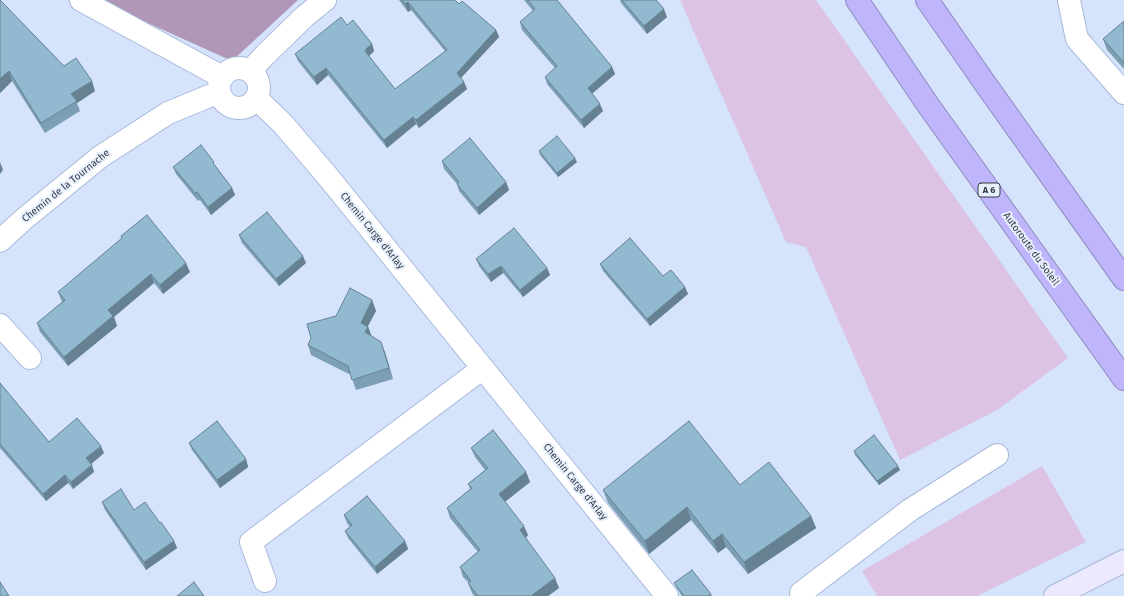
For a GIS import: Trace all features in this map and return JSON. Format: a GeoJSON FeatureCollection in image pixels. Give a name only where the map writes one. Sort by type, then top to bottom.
{"type":"FeatureCollection","features":[{"type":"Feature","properties":{"kind":"highway","name":"Autoroute du Soleil"},"geometry":{"type":"LineString","coordinates":[[857,0],[932,111],[1124,379]]}},
{"type":"Feature","properties":{"kind":"highway"},"geometry":{"type":"LineString","coordinates":[[927,0],[1124,279]]}},
{"type":"Feature","properties":{"kind":"main road"},"geometry":{"type":"LineString","coordinates":[[1055,596],[1120,564]]}},
{"type":"Feature","properties":{"kind":"street"},"geometry":{"type":"LineString","coordinates":[[81,0],[221,84]]}},
{"type":"Feature","properties":{"kind":"street"},"geometry":{"type":"LineString","coordinates":[[250,71],[299,22],[325,0]]}},
{"type":"Feature","properties":{"kind":"street"},"geometry":{"type":"LineString","coordinates":[[1069,0],[1077,39],[1124,93]]}},
{"type":"Feature","properties":{"kind":"street"},"geometry":{"type":"LineString","coordinates":[[235,68],[242,68],[250,71],[255,75],[259,83],[259,91],[256,98],[251,103],[243,107],[237,108],[228,105],[222,99],[221,84],[227,71],[235,68]]}},
{"type":"Feature","properties":{"kind":"street","name":"Chemin de la Tournache"},"geometry":{"type":"LineString","coordinates":[[0,241],[24,219],[100,157],[168,113],[221,84]]}},
{"type":"Feature","properties":{"kind":"street","name":"Chemin Carge d'Arlay"},"geometry":{"type":"LineString","coordinates":[[256,98],[283,124],[329,178],[667,596]]}},
{"type":"Feature","properties":{"kind":"street"},"geometry":{"type":"LineString","coordinates":[[0,325],[30,358]]}},
{"type":"Feature","properties":{"kind":"street"},"geometry":{"type":"LineString","coordinates":[[265,581],[251,542],[483,368]]}},
{"type":"Feature","properties":{"kind":"street"},"geometry":{"type":"LineString","coordinates":[[800,595],[910,510],[997,455]]}},
{"type":"Feature","properties":{"kind":"shaded area"},"geometry":{"type":"Polygon","coordinates":[[[97,0],[298,0],[232,61],[97,0]]]}},
{"type":"Feature","properties":{"kind":"shaded area"},"geometry":{"type":"Polygon","coordinates":[[[680,0],[816,0],[1068,358],[997,410],[900,460],[806,247],[786,242],[680,0]]]}},
{"type":"Feature","properties":{"kind":"shaded area"},"geometry":{"type":"Polygon","coordinates":[[[1042,466],[1086,542],[977,596],[877,596],[862,571],[1042,466]]]}},
{"type":"Feature","properties":{"kind":"building"},"geometry":{"type":"Polygon","coordinates":[[[0,0],[64,66],[76,58],[92,81],[71,94],[77,101],[41,123],[9,71],[0,79],[0,0]]]}},
{"type":"Feature","properties":{"kind":"building"},"geometry":{"type":"Polygon","coordinates":[[[402,0],[455,0],[459,4],[462,1],[496,30],[457,73],[464,82],[416,120],[413,117],[384,140],[326,68],[314,77],[295,54],[341,17],[347,25],[353,20],[372,44],[365,51],[395,89],[447,50],[408,2],[405,4],[402,0]]]}},
{"type":"Feature","properties":{"kind":"building"},"geometry":{"type":"Polygon","coordinates":[[[528,0],[557,0],[612,67],[588,88],[600,104],[581,120],[545,77],[557,66],[520,22],[535,9],[528,0]]]}},
{"type":"Feature","properties":{"kind":"building"},"geometry":{"type":"Polygon","coordinates":[[[622,0],[656,0],[664,9],[644,26],[622,0]]]}},
{"type":"Feature","properties":{"kind":"building"},"geometry":{"type":"Polygon","coordinates":[[[1124,21],[1124,63],[1103,39],[1124,21]]]}},
{"type":"Feature","properties":{"kind":"building"},"geometry":{"type":"Polygon","coordinates":[[[557,136],[575,158],[557,173],[539,151],[557,136]]]}},
{"type":"Feature","properties":{"kind":"building"},"geometry":{"type":"Polygon","coordinates":[[[470,138],[506,182],[477,208],[457,184],[459,182],[442,161],[470,138]]]}},
{"type":"Feature","properties":{"kind":"building"},"geometry":{"type":"Polygon","coordinates":[[[201,145],[232,188],[208,207],[197,192],[195,193],[173,167],[201,145]]]}},
{"type":"Feature","properties":{"kind":"building"},"geometry":{"type":"Polygon","coordinates":[[[267,212],[303,256],[276,279],[239,235],[267,212]]]}},
{"type":"Feature","properties":{"kind":"building"},"geometry":{"type":"Polygon","coordinates":[[[147,215],[186,263],[160,285],[151,274],[108,310],[113,316],[64,357],[37,323],[65,300],[58,292],[147,215]]]}},
{"type":"Feature","properties":{"kind":"building"},"geometry":{"type":"Polygon","coordinates":[[[514,228],[547,268],[520,290],[501,266],[488,274],[476,259],[514,228]]]}},
{"type":"Feature","properties":{"kind":"building"},"geometry":{"type":"Polygon","coordinates":[[[630,238],[663,276],[671,270],[685,287],[647,319],[600,264],[630,238]]]}},
{"type":"Feature","properties":{"kind":"building"},"geometry":{"type":"Polygon","coordinates":[[[350,288],[372,300],[361,323],[368,327],[365,332],[381,342],[389,368],[352,380],[348,366],[308,345],[311,338],[307,324],[336,316],[350,288]]]}},
{"type":"Feature","properties":{"kind":"building"},"geometry":{"type":"Polygon","coordinates":[[[0,383],[49,442],[77,418],[101,446],[86,458],[92,465],[71,482],[65,475],[43,494],[0,444],[0,383]]]}},
{"type":"Feature","properties":{"kind":"building"},"geometry":{"type":"Polygon","coordinates":[[[217,421],[246,459],[217,480],[189,443],[217,421]]]}},
{"type":"Feature","properties":{"kind":"building"},"geometry":{"type":"Polygon","coordinates":[[[689,421],[740,485],[769,462],[811,516],[744,562],[722,534],[713,541],[687,507],[645,541],[603,490],[689,421]]]}},
{"type":"Feature","properties":{"kind":"building"},"geometry":{"type":"Polygon","coordinates":[[[493,430],[526,472],[499,494],[524,526],[520,530],[555,578],[531,596],[478,596],[468,583],[471,581],[460,567],[480,550],[447,508],[472,488],[468,484],[488,468],[471,448],[493,430]]]}},
{"type":"Feature","properties":{"kind":"building"},"geometry":{"type":"Polygon","coordinates":[[[874,435],[898,466],[877,481],[854,451],[874,435]]]}},
{"type":"Feature","properties":{"kind":"building"},"geometry":{"type":"Polygon","coordinates":[[[121,489],[134,510],[145,502],[174,541],[144,562],[102,502],[121,489]]]}},
{"type":"Feature","properties":{"kind":"building"},"geometry":{"type":"Polygon","coordinates":[[[367,496],[405,541],[375,567],[345,531],[352,525],[344,515],[367,496]]]}},
{"type":"Feature","properties":{"kind":"building"},"geometry":{"type":"Polygon","coordinates":[[[692,570],[711,594],[708,596],[684,596],[674,583],[692,570]]]}},
{"type":"Feature","properties":{"kind":"building"},"geometry":{"type":"Polygon","coordinates":[[[0,582],[9,596],[0,596],[0,582]]]}},
{"type":"Feature","properties":{"kind":"building"},"geometry":{"type":"Polygon","coordinates":[[[194,582],[204,596],[177,596],[194,582]]]}}]}
